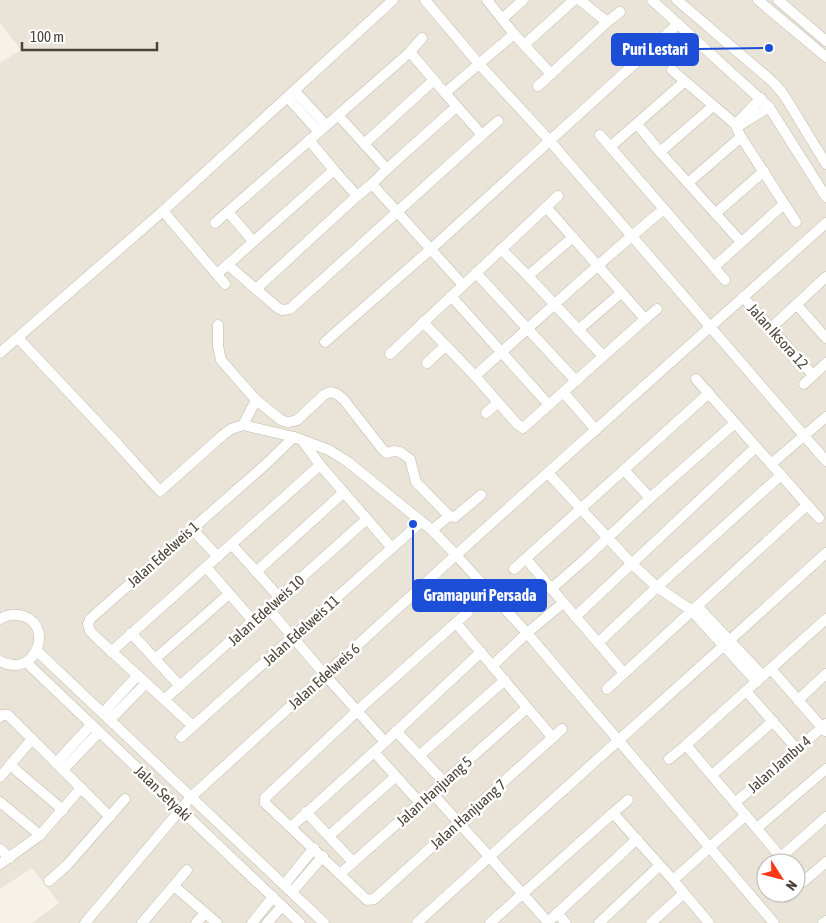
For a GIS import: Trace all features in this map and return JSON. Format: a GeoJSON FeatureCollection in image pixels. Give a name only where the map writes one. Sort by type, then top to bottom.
{"type":"FeatureCollection","features":[{"type":"Feature","properties":{"kind":"street"},"geometry":{"type":"LineString","coordinates":[[0,353],[163,211],[393,0]]}},
{"type":"Feature","properties":{"kind":"street"},"geometry":{"type":"LineString","coordinates":[[425,0],[479,64],[549,140],[826,461]]}},
{"type":"Feature","properties":{"kind":"street"},"geometry":{"type":"LineString","coordinates":[[487,0],[514,34],[551,74]]}},
{"type":"Feature","properties":{"kind":"street"},"geometry":{"type":"LineString","coordinates":[[502,19],[523,0]]}},
{"type":"Feature","properties":{"kind":"street"},"geometry":{"type":"LineString","coordinates":[[524,45],[574,0]]}},
{"type":"Feature","properties":{"kind":"street"},"geometry":{"type":"LineString","coordinates":[[580,0],[607,22]]}},
{"type":"Feature","properties":{"kind":"street"},"geometry":{"type":"LineString","coordinates":[[652,0],[769,107],[826,198]]}},
{"type":"Feature","properties":{"kind":"street"},"geometry":{"type":"LineString","coordinates":[[677,0],[773,82],[784,95],[826,164]]}},
{"type":"Feature","properties":{"kind":"street"},"geometry":{"type":"LineString","coordinates":[[758,0],[826,57]]}},
{"type":"Feature","properties":{"kind":"street"},"geometry":{"type":"LineString","coordinates":[[778,0],[826,41]]}},
{"type":"Feature","properties":{"kind":"street"},"geometry":{"type":"LineString","coordinates":[[538,86],[620,12]]}},
{"type":"Feature","properties":{"kind":"street"},"geometry":{"type":"LineString","coordinates":[[325,342],[678,24]]}},
{"type":"Feature","properties":{"kind":"street"},"geometry":{"type":"LineString","coordinates":[[807,41],[814,30]]}},
{"type":"Feature","properties":{"kind":"street"},"geometry":{"type":"LineString","coordinates":[[446,94],[514,34]]}},
{"type":"Feature","properties":{"kind":"street"},"geometry":{"type":"LineString","coordinates":[[215,223],[410,52],[422,38]]}},
{"type":"Feature","properties":{"kind":"street"},"geometry":{"type":"LineString","coordinates":[[410,52],[482,135]]}},
{"type":"Feature","properties":{"kind":"street"},"geometry":{"type":"LineString","coordinates":[[672,70],[737,129],[796,222]]}},
{"type":"Feature","properties":{"kind":"street"},"geometry":{"type":"LineString","coordinates":[[364,144],[434,80]]}},
{"type":"Feature","properties":{"kind":"street"},"geometry":{"type":"LineString","coordinates":[[610,147],[684,82]]}},
{"type":"Feature","properties":{"kind":"street"},"geometry":{"type":"LineString","coordinates":[[291,94],[323,128]]}},
{"type":"Feature","properties":{"kind":"street"},"geometry":{"type":"LineString","coordinates":[[688,184],[737,129],[761,98]]}},
{"type":"Feature","properties":{"kind":"street"},"geometry":{"type":"LineString","coordinates":[[660,152],[713,106]]}},
{"type":"Feature","properties":{"kind":"street"},"geometry":{"type":"LineString","coordinates":[[256,289],[456,107]]}},
{"type":"Feature","properties":{"kind":"street"},"geometry":{"type":"LineString","coordinates":[[737,129],[769,107]]}},
{"type":"Feature","properties":{"kind":"street"},"geometry":{"type":"LineString","coordinates":[[338,115],[387,169]]}},
{"type":"Feature","properties":{"kind":"street"},"geometry":{"type":"LineString","coordinates":[[228,265],[282,310],[290,309],[498,121]]}},
{"type":"Feature","properties":{"kind":"street"},"geometry":{"type":"LineString","coordinates":[[637,124],[741,242]]}},
{"type":"Feature","properties":{"kind":"street"},"geometry":{"type":"LineString","coordinates":[[600,135],[725,280]]}},
{"type":"Feature","properties":{"kind":"street"},"geometry":{"type":"LineString","coordinates":[[309,140],[357,196]]}},
{"type":"Feature","properties":{"kind":"street"},"geometry":{"type":"LineString","coordinates":[[217,274],[334,170]]}},
{"type":"Feature","properties":{"kind":"street"},"geometry":{"type":"LineString","coordinates":[[716,213],[764,171]]}},
{"type":"Feature","properties":{"kind":"street"},"geometry":{"type":"LineString","coordinates":[[372,184],[463,285]]}},
{"type":"Feature","properties":{"kind":"street"},"geometry":{"type":"LineString","coordinates":[[390,354],[558,196]]}},
{"type":"Feature","properties":{"kind":"street"},"geometry":{"type":"LineString","coordinates":[[714,267],[784,204]]}},
{"type":"Feature","properties":{"kind":"street"},"geometry":{"type":"LineString","coordinates":[[546,207],[644,319]]}},
{"type":"Feature","properties":{"kind":"street"},"geometry":{"type":"LineString","coordinates":[[475,376],[598,265],[664,209]]}},
{"type":"Feature","properties":{"kind":"street"},"geometry":{"type":"LineString","coordinates":[[163,211],[225,284]]}},
{"type":"Feature","properties":{"kind":"street"},"geometry":{"type":"LineString","coordinates":[[228,212],[253,241]]}},
{"type":"Feature","properties":{"kind":"street","name":"Jalan Edelweis 6"},"geometry":{"type":"LineString","coordinates":[[80,923],[87,920],[191,797],[456,555],[826,223]]}},
{"type":"Feature","properties":{"kind":"street"},"geometry":{"type":"LineString","coordinates":[[528,276],[573,237]]}},
{"type":"Feature","properties":{"kind":"street"},"geometry":{"type":"LineString","coordinates":[[501,249],[603,356]]}},
{"type":"Feature","properties":{"kind":"street"},"geometry":{"type":"LineString","coordinates":[[476,272],[576,381]]}},
{"type":"Feature","properties":{"kind":"street"},"geometry":{"type":"LineString","coordinates":[[772,327],[825,280]]}},
{"type":"Feature","properties":{"kind":"street"},"geometry":{"type":"LineString","coordinates":[[578,330],[621,293]]}},
{"type":"Feature","properties":{"kind":"street"},"geometry":{"type":"LineString","coordinates":[[451,296],[549,405]]}},
{"type":"Feature","properties":{"kind":"street","name":"Jalan Iksora 12"},"geometry":{"type":"LineString","coordinates":[[743,297],[772,327],[813,375]]}},
{"type":"Feature","properties":{"kind":"street"},"geometry":{"type":"LineString","coordinates":[[797,304],[826,338]]}},
{"type":"Feature","properties":{"kind":"street"},"geometry":{"type":"LineString","coordinates":[[423,322],[475,376],[517,424],[524,428],[657,309]]}},
{"type":"Feature","properties":{"kind":"street"},"geometry":{"type":"LineString","coordinates":[[218,325],[218,346],[221,360],[256,400],[286,422],[297,420],[324,395],[330,392],[337,394],[344,400],[383,450],[387,453],[400,452],[410,459],[416,482],[449,516],[455,517],[480,495]]}},
{"type":"Feature","properties":{"kind":"street"},"geometry":{"type":"LineString","coordinates":[[18,338],[160,491],[223,435],[231,429],[244,424],[283,434],[339,455],[432,530],[456,555],[619,739],[774,923]]}},
{"type":"Feature","properties":{"kind":"street"},"geometry":{"type":"LineString","coordinates":[[427,363],[445,346]]}},
{"type":"Feature","properties":{"kind":"street","name":"Jalan Iksora 12"},"geometry":{"type":"LineString","coordinates":[[804,384],[826,363]]}},
{"type":"Feature","properties":{"kind":"street"},"geometry":{"type":"LineString","coordinates":[[696,379],[819,518]]}},
{"type":"Feature","properties":{"kind":"street"},"geometry":{"type":"LineString","coordinates":[[564,393],[596,430]]}},
{"type":"Feature","properties":{"kind":"street"},"geometry":{"type":"LineString","coordinates":[[514,569],[709,393]]}},
{"type":"Feature","properties":{"kind":"street"},"geometry":{"type":"LineString","coordinates":[[244,424],[256,400]]}},
{"type":"Feature","properties":{"kind":"street"},"geometry":{"type":"LineString","coordinates":[[486,413],[497,403]]}},
{"type":"Feature","properties":{"kind":"street"},"geometry":{"type":"LineString","coordinates":[[771,464],[826,416]]}},
{"type":"Feature","properties":{"kind":"street"},"geometry":{"type":"LineString","coordinates":[[283,434],[286,422]]}},
{"type":"Feature","properties":{"kind":"street"},"geometry":{"type":"LineString","coordinates":[[551,589],[735,423]]}},
{"type":"Feature","properties":{"kind":"street"},"geometry":{"type":"LineString","coordinates":[[298,439],[392,548]]}},
{"type":"Feature","properties":{"kind":"street","name":"Jalan Edelweis 1"},"geometry":{"type":"LineString","coordinates":[[193,726],[90,632],[88,624],[90,619],[192,529],[266,464],[298,439]]}},
{"type":"Feature","properties":{"kind":"street"},"geometry":{"type":"LineString","coordinates":[[575,617],[756,447]]}},
{"type":"Feature","properties":{"kind":"street"},"geometry":{"type":"LineString","coordinates":[[111,652],[320,465]]}},
{"type":"Feature","properties":{"kind":"street"},"geometry":{"type":"LineString","coordinates":[[624,470],[650,498]]}},
{"type":"Feature","properties":{"kind":"street"},"geometry":{"type":"LineString","coordinates":[[548,473],[631,563],[657,587],[694,608],[727,644],[763,676],[798,700],[825,728]]}},
{"type":"Feature","properties":{"kind":"street"},"geometry":{"type":"LineString","coordinates":[[598,643],[657,587],[781,476]]}},
{"type":"Feature","properties":{"kind":"street"},"geometry":{"type":"LineString","coordinates":[[256,572],[344,492]]}},
{"type":"Feature","properties":{"kind":"street"},"geometry":{"type":"LineString","coordinates":[[607,689],[808,505]]}},
{"type":"Feature","properties":{"kind":"street"},"geometry":{"type":"LineString","coordinates":[[432,530],[449,516]]}},
{"type":"Feature","properties":{"kind":"street","name":"Jalan Edelweis 10"},"geometry":{"type":"LineString","coordinates":[[165,699],[367,519]]}},
{"type":"Feature","properties":{"kind":"street","name":"Jalan Edelweis 11"},"geometry":{"type":"LineString","coordinates":[[181,737],[421,522]]}},
{"type":"Feature","properties":{"kind":"street"},"geometry":{"type":"LineString","coordinates":[[192,529],[218,557]]}},
{"type":"Feature","properties":{"kind":"street"},"geometry":{"type":"LineString","coordinates":[[232,545],[280,598]]}},
{"type":"Feature","properties":{"kind":"street"},"geometry":{"type":"LineString","coordinates":[[417,923],[826,554]]}},
{"type":"Feature","properties":{"kind":"street"},"geometry":{"type":"LineString","coordinates":[[526,559],[624,673]]}},
{"type":"Feature","properties":{"kind":"street"},"geometry":{"type":"LineString","coordinates":[[206,567],[253,621]]}},
{"type":"Feature","properties":{"kind":"street"},"geometry":{"type":"LineString","coordinates":[[155,659],[229,594]]}},
{"type":"Feature","properties":{"kind":"street"},"geometry":{"type":"LineString","coordinates":[[492,666],[563,603]]}},
{"type":"Feature","properties":{"kind":"street"},"geometry":{"type":"LineString","coordinates":[[268,608],[385,742]]}},
{"type":"Feature","properties":{"kind":"street"},"geometry":{"type":"LineString","coordinates":[[340,874],[265,803],[264,798],[357,711],[468,612]]}},
{"type":"Feature","properties":{"kind":"street"},"geometry":{"type":"LineString","coordinates":[[0,661],[14,666],[26,662],[37,651],[39,637],[34,624],[22,615],[1,615]]}},
{"type":"Feature","properties":{"kind":"street"},"geometry":{"type":"LineString","coordinates":[[669,760],[826,620]]}},
{"type":"Feature","properties":{"kind":"street"},"geometry":{"type":"LineString","coordinates":[[456,623],[552,738]]}},
{"type":"Feature","properties":{"kind":"street"},"geometry":{"type":"LineString","coordinates":[[131,633],[180,686]]}},
{"type":"Feature","properties":{"kind":"street"},"geometry":{"type":"LineString","coordinates":[[37,651],[324,923]]}},
{"type":"Feature","properties":{"kind":"street"},"geometry":{"type":"LineString","coordinates":[[290,827],[385,742],[481,652]]}},
{"type":"Feature","properties":{"kind":"street","name":"Jalan Setyaki"},"geometry":{"type":"LineString","coordinates":[[26,662],[300,923]]}},
{"type":"Feature","properties":{"kind":"street"},"geometry":{"type":"LineString","coordinates":[[798,700],[826,674]]}},
{"type":"Feature","properties":{"kind":"street"},"geometry":{"type":"LineString","coordinates":[[106,717],[137,676]]}},
{"type":"Feature","properties":{"kind":"street"},"geometry":{"type":"LineString","coordinates":[[420,755],[504,680]]}},
{"type":"Feature","properties":{"kind":"street"},"geometry":{"type":"LineString","coordinates":[[106,717],[146,683]]}},
{"type":"Feature","properties":{"kind":"street"},"geometry":{"type":"LineString","coordinates":[[746,692],[796,748]]}},
{"type":"Feature","properties":{"kind":"street","name":"Jalan Hanjuang 5"},"geometry":{"type":"LineString","coordinates":[[340,874],[528,708]]}},
{"type":"Feature","properties":{"kind":"street"},"geometry":{"type":"LineString","coordinates":[[0,717],[8,714],[110,817]]}},
{"type":"Feature","properties":{"kind":"street"},"geometry":{"type":"LineString","coordinates":[[712,775],[773,721]]}},
{"type":"Feature","properties":{"kind":"street"},"geometry":{"type":"LineString","coordinates":[[60,766],[95,728]]}},
{"type":"Feature","properties":{"kind":"street","name":"Jalan Jambu 4"},"geometry":{"type":"LineString","coordinates":[[736,802],[796,748],[825,728]]}},
{"type":"Feature","properties":{"kind":"street","name":"Jalan Hanjuang 7"},"geometry":{"type":"LineString","coordinates":[[340,874],[368,900],[374,900],[562,729]]}},
{"type":"Feature","properties":{"kind":"street"},"geometry":{"type":"LineString","coordinates":[[396,731],[444,782]]}},
{"type":"Feature","properties":{"kind":"street"},"geometry":{"type":"LineString","coordinates":[[0,777],[32,739]]}},
{"type":"Feature","properties":{"kind":"street"},"geometry":{"type":"LineString","coordinates":[[686,745],[778,853]]}},
{"type":"Feature","properties":{"kind":"street"},"geometry":{"type":"LineString","coordinates":[[374,752],[420,803]]}},
{"type":"Feature","properties":{"kind":"street"},"geometry":{"type":"LineString","coordinates":[[10,765],[63,810]]}},
{"type":"Feature","properties":{"kind":"street"},"geometry":{"type":"LineString","coordinates":[[757,828],[826,769]]}},
{"type":"Feature","properties":{"kind":"street"},"geometry":{"type":"LineString","coordinates":[[329,836],[396,777]]}},
{"type":"Feature","properties":{"kind":"street"},"geometry":{"type":"LineString","coordinates":[[0,864],[40,835],[81,788]]}},
{"type":"Feature","properties":{"kind":"street"},"geometry":{"type":"LineString","coordinates":[[432,793],[548,922],[637,839]]}},
{"type":"Feature","properties":{"kind":"street"},"geometry":{"type":"LineString","coordinates":[[49,881],[67,865],[125,799]]}},
{"type":"Feature","properties":{"kind":"street"},"geometry":{"type":"LineString","coordinates":[[490,923],[628,800]]}},
{"type":"Feature","properties":{"kind":"street"},"geometry":{"type":"LineString","coordinates":[[0,802],[40,835]]}},
{"type":"Feature","properties":{"kind":"street"},"geometry":{"type":"LineString","coordinates":[[306,812],[353,862]]}},
{"type":"Feature","properties":{"kind":"street"},"geometry":{"type":"LineString","coordinates":[[613,813],[673,880],[707,922]]}},
{"type":"Feature","properties":{"kind":"street"},"geometry":{"type":"LineString","coordinates":[[673,880],[746,815]]}},
{"type":"Feature","properties":{"kind":"street"},"geometry":{"type":"LineString","coordinates":[[791,853],[826,817]]}},
{"type":"Feature","properties":{"kind":"street"},"geometry":{"type":"LineString","coordinates":[[284,885],[314,848]]}},
{"type":"Feature","properties":{"kind":"street"},"geometry":{"type":"LineString","coordinates":[[0,849],[10,858]]}},
{"type":"Feature","properties":{"kind":"street"},"geometry":{"type":"LineString","coordinates":[[292,892],[322,856]]}},
{"type":"Feature","properties":{"kind":"street"},"geometry":{"type":"LineString","coordinates":[[806,880],[826,862]]}},
{"type":"Feature","properties":{"kind":"street"},"geometry":{"type":"LineString","coordinates":[[599,923],[659,866]]}},
{"type":"Feature","properties":{"kind":"street"},"geometry":{"type":"LineString","coordinates":[[142,923],[187,870]]}},
{"type":"Feature","properties":{"kind":"street"},"geometry":{"type":"LineString","coordinates":[[174,886],[217,923]]}},
{"type":"Feature","properties":{"kind":"street"},"geometry":{"type":"LineString","coordinates":[[651,923],[683,894]]}},
{"type":"Feature","properties":{"kind":"street"},"geometry":{"type":"LineString","coordinates":[[252,923],[273,897]]}},
{"type":"Feature","properties":{"kind":"street"},"geometry":{"type":"LineString","coordinates":[[267,923],[282,906]]}},
{"type":"Feature","properties":{"kind":"street"},"geometry":{"type":"LineString","coordinates":[[196,923],[205,913]]}},
{"type":"Feature","properties":{"kind":"street"},"geometry":{"type":"LineString","coordinates":[[557,913],[566,923]]}},
{"type":"Feature","properties":{"kind":"shaded area"},"geometry":{"type":"Polygon","coordinates":[[[0,0],[826,0],[826,923],[32,923],[59,903],[32,868],[0,889],[0,63],[21,50],[0,23],[0,0]]]}},
{"type":"Feature","properties":{"kind":"place","name":"Puri Lestari"},"geometry":{"type":"Point","coordinates":[769,48]}},
{"type":"Feature","properties":{"kind":"place","name":"Gramapuri Persada"},"geometry":{"type":"Point","coordinates":[413,524]}}]}
